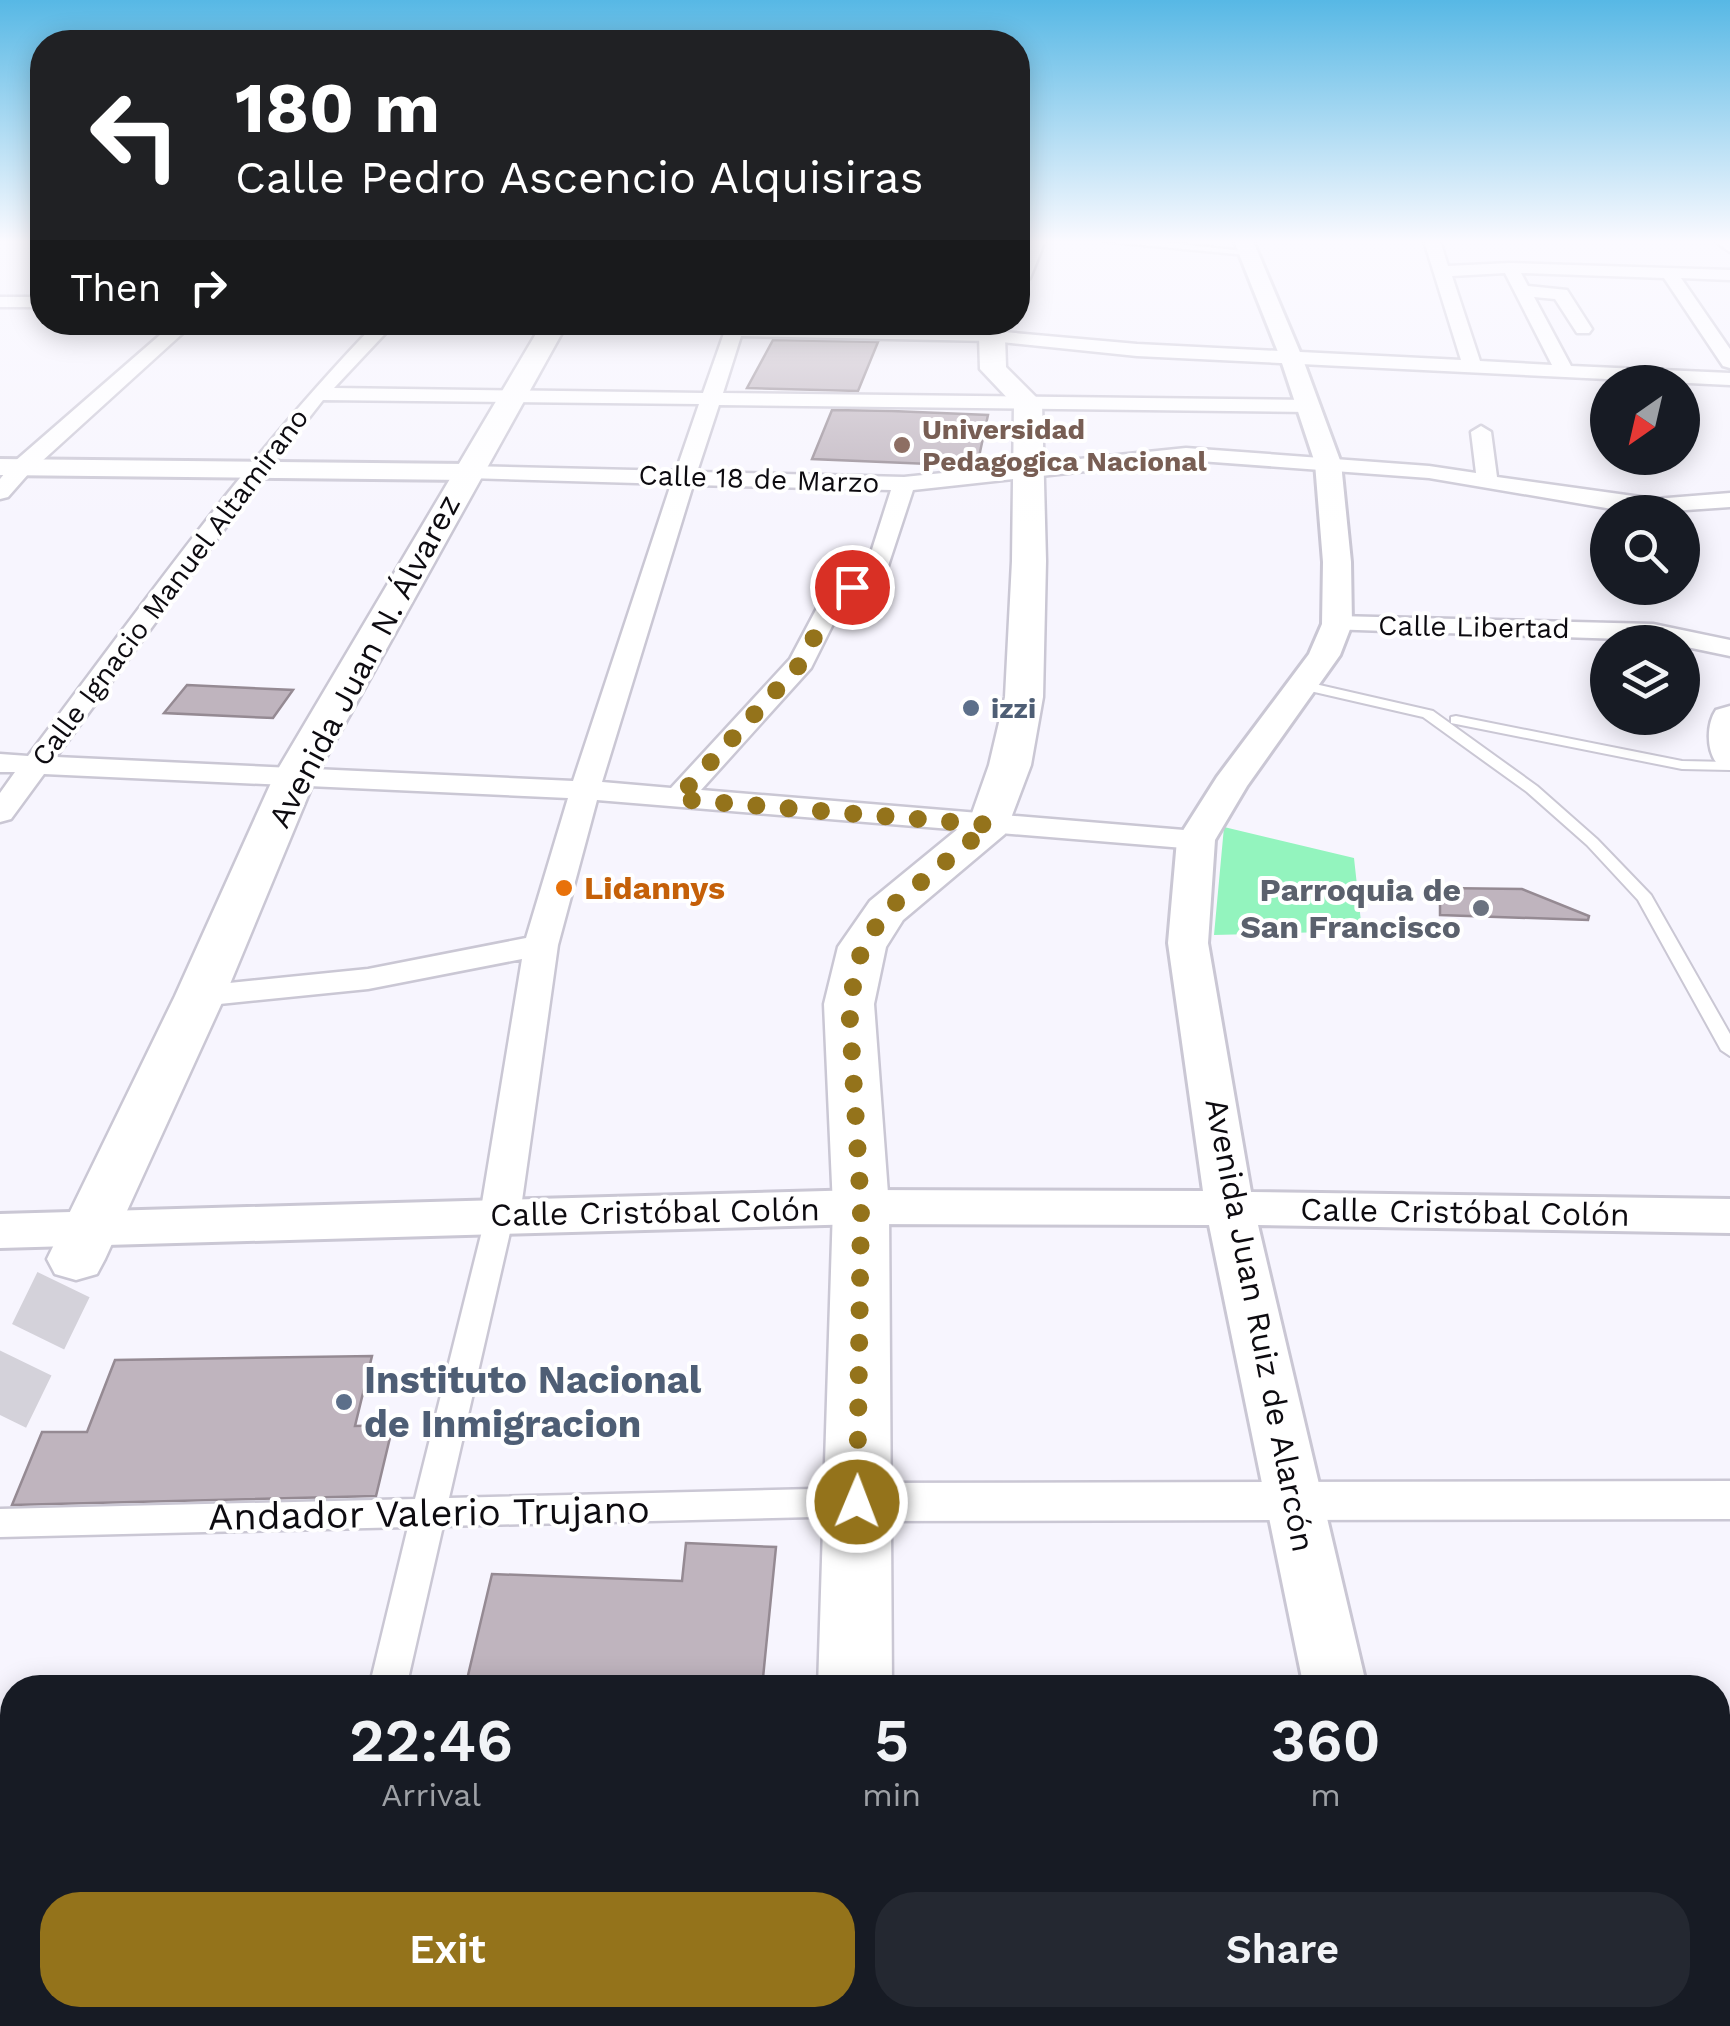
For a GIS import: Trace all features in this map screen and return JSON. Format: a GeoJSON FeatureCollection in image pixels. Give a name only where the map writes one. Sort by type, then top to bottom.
{"type":"FeatureCollection","features":[{"type":"Feature","properties":{"kind":"main road","name":"Avenida Juan N. Álvarez"},"geometry":{"type":"LineString","coordinates":[[83,1243],[200,996],[296,774],[548,336]]}},
{"type":"Feature","properties":{"kind":"main road"},"geometry":{"type":"LineString","coordinates":[[855,1675],[861,1208],[849,1004],[862,948],[886,911],[990,825],[1010,765],[1024,697],[1029,561],[1028,404],[993,369],[995,336]]}},
{"type":"Feature","properties":{"kind":"main road"},"geometry":{"type":"LineString","coordinates":[[1730,718],[1730,752]]}},
{"type":"Feature","properties":{"kind":"street"},"geometry":{"type":"LineString","coordinates":[[0,492],[11,467],[170,336]]}},
{"type":"Feature","properties":{"kind":"street","name":"Calle Ignacio Manuel Altamirano"},"geometry":{"type":"LineString","coordinates":[[0,813],[257,470],[318,394],[373,336]]}},
{"type":"Feature","properties":{"kind":"street"},"geometry":{"type":"LineString","coordinates":[[390,1675],[500,1215],[542,945],[561,867],[633,630],[733,336]]}},
{"type":"Feature","properties":{"kind":"street"},"geometry":{"type":"LineString","coordinates":[[1034,336],[1137,350],[1730,380]]}},
{"type":"Feature","properties":{"kind":"street","name":"Avenida Juan Ruiz de Alarcón"},"geometry":{"type":"LineString","coordinates":[[1282,336],[1328,462],[1337,562],[1337,624],[1324,655],[1230,784],[1196,840],[1188,943],[1230,1208],[1333,1675]]}},
{"type":"Feature","properties":{"kind":"street"},"geometry":{"type":"LineString","coordinates":[[1463,336],[1473,367]]}},
{"type":"Feature","properties":{"kind":"street"},"geometry":{"type":"LineString","coordinates":[[1546,336],[1564,371]]}},
{"type":"Feature","properties":{"kind":"street"},"geometry":{"type":"LineString","coordinates":[[1712,336],[1730,362]]}},
{"type":"Feature","properties":{"kind":"street"},"geometry":{"type":"LineString","coordinates":[[318,394],[1310,406]]}},
{"type":"Feature","properties":{"kind":"street"},"geometry":{"type":"LineString","coordinates":[[1481,432],[1487,479]]}},
{"type":"Feature","properties":{"kind":"street","name":"Calle 18 de Marzo"},"geometry":{"type":"LineString","coordinates":[[11,467],[684,476],[904,484],[1186,454],[1328,462],[1487,479],[1618,503],[1655,506],[1730,500]]}},
{"type":"Feature","properties":{"kind":"street"},"geometry":{"type":"LineString","coordinates":[[677,799],[802,662],[826,613],[880,561],[904,484]]}},
{"type":"Feature","properties":{"kind":"street","name":"Calle Libertad"},"geometry":{"type":"LineString","coordinates":[[1337,624],[1652,632],[1730,648]]}},
{"type":"Feature","properties":{"kind":"street"},"geometry":{"type":"LineString","coordinates":[[0,764],[296,774],[587,790],[1196,840]]}},
{"type":"Feature","properties":{"kind":"street"},"geometry":{"type":"LineString","coordinates":[[200,996],[368,980],[542,945]]}},
{"type":"Feature","properties":{"kind":"street","name":"Calle Cristóbal Colón"},"geometry":{"type":"LineString","coordinates":[[0,1230],[83,1243],[500,1215],[861,1208],[1230,1208],[1730,1216]]}},
{"type":"Feature","properties":{"kind":"street"},"geometry":{"type":"LineString","coordinates":[[857,1502],[1293,1498],[1730,1500]]}},
{"type":"Feature","properties":{"kind":"street","name":"Andador Valerio Trujano"},"geometry":{"type":"LineString","coordinates":[[0,1523],[857,1502]]}},
{"type":"Feature","properties":{"kind":"lane"},"geometry":{"type":"LineString","coordinates":[[1302,685],[1428,714],[1532,789],[1592,842],[1645,898],[1730,1050]]}},
{"type":"Feature","properties":{"kind":"lane"},"geometry":{"type":"LineString","coordinates":[[1456,720],[1682,765],[1730,766]]}},
{"type":"Feature","properties":{"kind":"green space"},"geometry":{"type":"Polygon","coordinates":[[[1224,827],[1354,858],[1362,931],[1214,935],[1224,827]]]}},
{"type":"Feature","properties":{"kind":"building"},"geometry":{"type":"Polygon","coordinates":[[[773,340],[878,342],[858,391],[747,388],[773,340]]]}},
{"type":"Feature","properties":{"kind":"building"},"geometry":{"type":"Polygon","coordinates":[[[832,410],[988,415],[977,466],[812,459],[832,410]]]}},
{"type":"Feature","properties":{"kind":"building"},"geometry":{"type":"Polygon","coordinates":[[[187,685],[293,690],[273,718],[164,713],[187,685]]]}},
{"type":"Feature","properties":{"kind":"building","name":"Parroquia de San Francisco"},"geometry":{"type":"Polygon","coordinates":[[[1440,888],[1522,889],[1589,916],[1588,920],[1440,915],[1440,888]]]}},
{"type":"Feature","properties":{"kind":"building"},"geometry":{"type":"Polygon","coordinates":[[[372,1356],[355,1426],[393,1425],[376,1496],[12,1505],[42,1432],[87,1432],[115,1360],[372,1356]]]}},
{"type":"Feature","properties":{"kind":"building"},"geometry":{"type":"Polygon","coordinates":[[[686,1543],[776,1547],[763,1675],[468,1675],[492,1574],[682,1581],[686,1543]]]}},
{"type":"Feature","properties":{"kind":"tunnel"},"geometry":{"type":"LineString","coordinates":[[0,1415],[76,1259]]}},
{"type":"Feature","properties":{"kind":"place","name":"Universidad Pedagogica Nacional"},"geometry":{"type":"Point","coordinates":[902,445]}},
{"type":"Feature","properties":{"kind":"place","name":"izzi"},"geometry":{"type":"Point","coordinates":[971,708]}},
{"type":"Feature","properties":{"kind":"place","name":"Lidannys"},"geometry":{"type":"Point","coordinates":[564,888]}},
{"type":"Feature","properties":{"kind":"place","name":"Parroquia de San Francisco"},"geometry":{"type":"Point","coordinates":[1481,908]}},
{"type":"Feature","properties":{"kind":"place","name":"Instituto Nacional de Inmigracion"},"geometry":{"type":"Point","coordinates":[344,1402]}},
{"type":"Feature","properties":{"kind":"route"},"geometry":{"type":"LineString","coordinates":[[852,587],[826,613],[802,662],[677,799],[990,825],[886,911],[862,948],[849,1004],[861,1208],[857,1502]]}}]}
